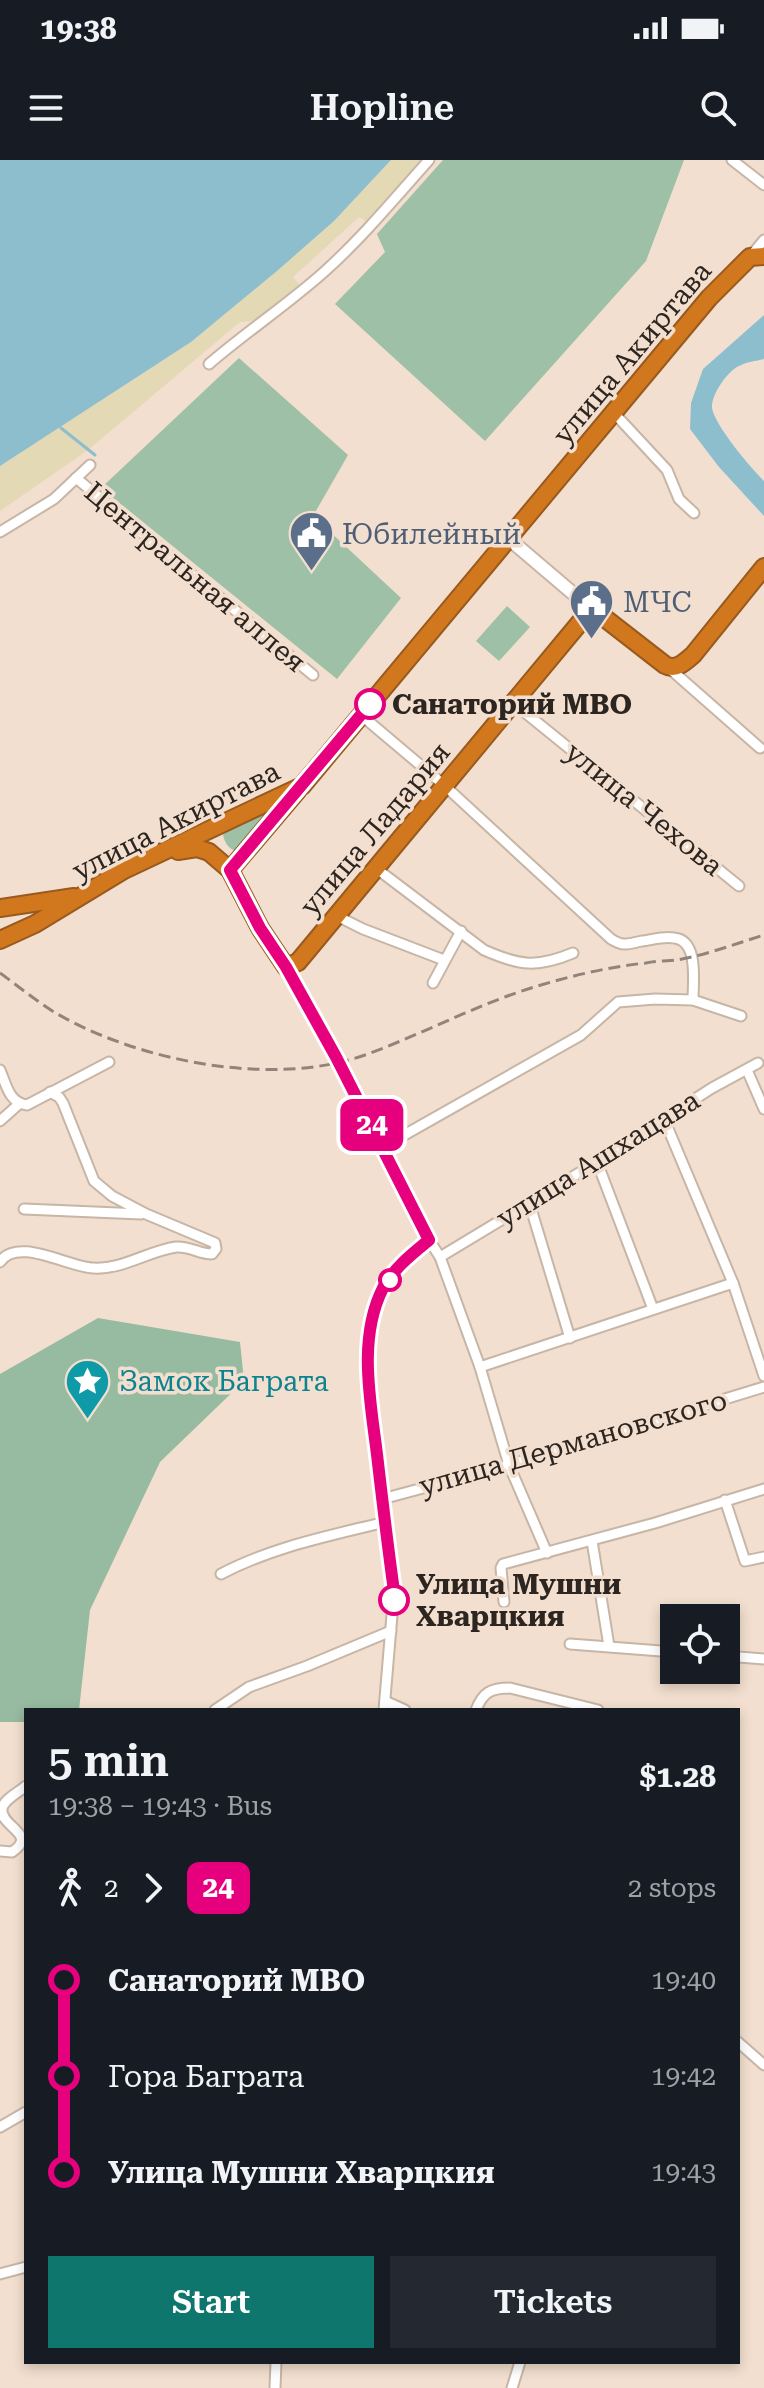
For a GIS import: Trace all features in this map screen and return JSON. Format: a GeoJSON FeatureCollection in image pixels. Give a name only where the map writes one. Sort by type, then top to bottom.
{"type":"FeatureCollection","features":[{"type":"Feature","properties":{"kind":"highway","name":"улица Акиртава"},"geometry":{"type":"LineString","coordinates":[[0,940],[35,924],[124,870],[302,786],[709,298],[759,257]]}},
{"type":"Feature","properties":{"kind":"highway"},"geometry":{"type":"LineString","coordinates":[[596,613],[665,665],[673,667],[686,661],[764,567]]}},
{"type":"Feature","properties":{"kind":"highway","name":"улица Ладария"},"geometry":{"type":"LineString","coordinates":[[286,967],[298,962],[582,620],[596,613]]}},
{"type":"Feature","properties":{"kind":"highway"},"geometry":{"type":"LineString","coordinates":[[230,870],[302,786]]}},
{"type":"Feature","properties":{"kind":"highway"},"geometry":{"type":"LineString","coordinates":[[161,854],[197,848],[209,852],[230,870],[260,928],[286,967]]}},
{"type":"Feature","properties":{"kind":"highway"},"geometry":{"type":"LineString","coordinates":[[0,914],[83,894]]}},
{"type":"Feature","properties":{"kind":"highway"},"geometry":{"type":"LineString","coordinates":[[0,908],[30,905]]}},
{"type":"Feature","properties":{"kind":"street"},"geometry":{"type":"LineString","coordinates":[[209,364],[324,272],[366,231],[429,160]]}},
{"type":"Feature","properties":{"kind":"street"},"geometry":{"type":"LineString","coordinates":[[736,161],[764,185]]}},
{"type":"Feature","properties":{"kind":"street"},"geometry":{"type":"LineString","coordinates":[[759,257],[764,240]]}},
{"type":"Feature","properties":{"kind":"street"},"geometry":{"type":"LineString","coordinates":[[614,413],[667,470],[679,499],[694,513]]}},
{"type":"Feature","properties":{"kind":"street"},"geometry":{"type":"LineString","coordinates":[[0,532],[54,499],[90,465]]}},
{"type":"Feature","properties":{"kind":"street","name":"Центральная аллея"},"geometry":{"type":"LineString","coordinates":[[76,478],[313,675]]}},
{"type":"Feature","properties":{"kind":"street"},"geometry":{"type":"LineString","coordinates":[[508,538],[596,613]]}},
{"type":"Feature","properties":{"kind":"street"},"geometry":{"type":"LineString","coordinates":[[665,665],[760,748]]}},
{"type":"Feature","properties":{"kind":"street","name":"улица Чехова"},"geometry":{"type":"LineString","coordinates":[[512,702],[739,886]]}},
{"type":"Feature","properties":{"kind":"street"},"geometry":{"type":"LineString","coordinates":[[361,715],[445,786],[611,939],[622,945],[672,937],[682,940],[689,948],[693,1000]]}},
{"type":"Feature","properties":{"kind":"street"},"geometry":{"type":"LineString","coordinates":[[377,869],[484,950],[503,959],[524,965],[538,964],[573,953]]}},
{"type":"Feature","properties":{"kind":"street"},"geometry":{"type":"LineString","coordinates":[[337,916],[444,960]]}},
{"type":"Feature","properties":{"kind":"street"},"geometry":{"type":"LineString","coordinates":[[433,983],[461,931]]}},
{"type":"Feature","properties":{"kind":"street"},"geometry":{"type":"LineString","coordinates":[[286,967],[440,1257],[480,1367],[509,1465],[547,1553]]}},
{"type":"Feature","properties":{"kind":"street"},"geometry":{"type":"LineString","coordinates":[[383,1147],[581,1035],[618,1002],[693,1000],[741,1016]]}},
{"type":"Feature","properties":{"kind":"street"},"geometry":{"type":"LineString","coordinates":[[0,1070],[11,1097],[19,1104],[27,1105],[109,1062]]}},
{"type":"Feature","properties":{"kind":"street","name":"улица Ашхацава"},"geometry":{"type":"LineString","coordinates":[[440,1257],[712,1088],[758,1063]]}},
{"type":"Feature","properties":{"kind":"street"},"geometry":{"type":"LineString","coordinates":[[747,1070],[764,1109]]}},
{"type":"Feature","properties":{"kind":"street"},"geometry":{"type":"LineString","coordinates":[[0,1262],[4,1256],[31,1251],[93,1268],[114,1266],[166,1249],[191,1248],[212,1254],[216,1249],[215,1243],[146,1214],[112,1196],[94,1181],[63,1103],[50,1092]]}},
{"type":"Feature","properties":{"kind":"street"},"geometry":{"type":"LineString","coordinates":[[0,1121],[19,1104]]}},
{"type":"Feature","properties":{"kind":"street"},"geometry":{"type":"LineString","coordinates":[[664,1119],[733,1283],[764,1376]]}},
{"type":"Feature","properties":{"kind":"street"},"geometry":{"type":"LineString","coordinates":[[597,1162],[653,1309]]}},
{"type":"Feature","properties":{"kind":"street"},"geometry":{"type":"LineString","coordinates":[[529,1202],[570,1338]]}},
{"type":"Feature","properties":{"kind":"street"},"geometry":{"type":"LineString","coordinates":[[24,1209],[146,1214]]}},
{"type":"Feature","properties":{"kind":"street"},"geometry":{"type":"LineString","coordinates":[[385,1705],[394,1591],[369,1388],[369,1352],[373,1321],[383,1289],[401,1263],[429,1240]]}},
{"type":"Feature","properties":{"kind":"street"},"geometry":{"type":"LineString","coordinates":[[480,1367],[733,1283]]}},
{"type":"Feature","properties":{"kind":"street","name":"улица Дермановского"},"geometry":{"type":"LineString","coordinates":[[382,1499],[509,1465],[764,1387]]}},
{"type":"Feature","properties":{"kind":"street"},"geometry":{"type":"LineString","coordinates":[[504,1602],[503,1564],[655,1523],[764,1489]]}},
{"type":"Feature","properties":{"kind":"street"},"geometry":{"type":"LineString","coordinates":[[725,1500],[745,1561],[764,1557]]}},
{"type":"Feature","properties":{"kind":"street"},"geometry":{"type":"LineString","coordinates":[[221,1574],[246,1561],[296,1545],[385,1522]]}},
{"type":"Feature","properties":{"kind":"street"},"geometry":{"type":"LineString","coordinates":[[592,1541],[609,1646]]}},
{"type":"Feature","properties":{"kind":"street"},"geometry":{"type":"LineString","coordinates":[[218,1708],[249,1687],[391,1631]]}},
{"type":"Feature","properties":{"kind":"street"},"geometry":{"type":"LineString","coordinates":[[570,1644],[660,1651]]}},
{"type":"Feature","properties":{"kind":"street"},"geometry":{"type":"LineString","coordinates":[[740,1657],[764,1659]]}},
{"type":"Feature","properties":{"kind":"street"},"geometry":{"type":"LineString","coordinates":[[477,1708],[486,1692],[510,1688],[590,1708]]}},
{"type":"Feature","properties":{"kind":"street"},"geometry":{"type":"LineString","coordinates":[[0,1851],[12,1852],[19,1848],[20,1835],[3,1815],[2,1809],[24,1788]]}},
{"type":"Feature","properties":{"kind":"street"},"geometry":{"type":"LineString","coordinates":[[740,2044],[764,2065]]}},
{"type":"Feature","properties":{"kind":"street"},"geometry":{"type":"LineString","coordinates":[[0,2127],[24,2113]]}},
{"type":"Feature","properties":{"kind":"street"},"geometry":{"type":"LineString","coordinates":[[0,2274],[24,2268]]}},
{"type":"Feature","properties":{"kind":"street"},"geometry":{"type":"LineString","coordinates":[[275,2388],[276,2364]]}},
{"type":"Feature","properties":{"kind":"street"},"geometry":{"type":"LineString","coordinates":[[512,2388],[519,2364]]}},
{"type":"Feature","properties":{"kind":"green space"},"geometry":{"type":"Polygon","coordinates":[[[443,160],[684,160],[646,261],[485,441],[335,304],[385,252],[377,234],[443,160]]]}},
{"type":"Feature","properties":{"kind":"green space"},"geometry":{"type":"Polygon","coordinates":[[[239,358],[348,455],[313,516],[401,598],[337,679],[101,488],[239,358]]]}},
{"type":"Feature","properties":{"kind":"green space"},"geometry":{"type":"Polygon","coordinates":[[[507,606],[530,627],[499,661],[476,641],[507,606]]]}},
{"type":"Feature","properties":{"kind":"green space"},"geometry":{"type":"Polygon","coordinates":[[[283,802],[239,851],[228,846],[223,835],[226,831],[283,802]]]}},
{"type":"Feature","properties":{"kind":"green space"},"geometry":{"type":"Polygon","coordinates":[[[98,1318],[240,1342],[244,1381],[160,1462],[90,1610],[79,1708],[24,1708],[24,1722],[0,1722],[0,1374],[98,1318]]]}},
{"type":"Feature","properties":{"kind":"sand"},"geometry":{"type":"Polygon","coordinates":[[[391,160],[429,160],[367,222],[359,217],[293,277],[300,286],[254,321],[240,322],[88,450],[0,511],[0,466],[191,342],[334,221],[391,160]]]}},
{"type":"Feature","properties":{"kind":"water"},"geometry":{"type":"Polygon","coordinates":[[[0,160],[391,160],[334,221],[191,342],[0,466],[0,160]]]}},
{"type":"Feature","properties":{"kind":"water"},"geometry":{"type":"Polygon","coordinates":[[[764,315],[764,359],[742,365],[730,373],[717,390],[712,408],[726,436],[764,481],[764,516],[719,467],[690,429],[691,403],[703,369],[764,315]]]}},
{"type":"Feature","properties":{"kind":"waterway"},"geometry":{"type":"LineString","coordinates":[[61,428],[95,455]]}},
{"type":"Feature","properties":{"kind":"railway"},"geometry":{"type":"LineString","coordinates":[[0,973],[54,1012],[125,1044],[206,1064],[248,1069],[289,1069],[328,1065],[365,1055],[487,1004],[557,980],[616,967],[688,958],[764,935]]}},
{"type":"Feature","properties":{"kind":"bus line","name":"24"},"geometry":{"type":"LineString","coordinates":[[370,704],[230,870],[260,928],[286,967],[336,1057],[429,1240],[401,1263],[383,1289],[373,1321],[369,1352],[369,1388],[394,1600]]}},
{"type":"Feature","properties":{"kind":"place","name":"Юбилейный"},"geometry":{"type":"Point","coordinates":[311,573]}},
{"type":"Feature","properties":{"kind":"place","name":"МЧС"},"geometry":{"type":"Point","coordinates":[592,641]}},
{"type":"Feature","properties":{"kind":"place","name":"Санаторий МВО"},"geometry":{"type":"Point","coordinates":[370,704]}},
{"type":"Feature","properties":{"kind":"place","name":"Замок Баграта"},"geometry":{"type":"Point","coordinates":[88,1420]}},
{"type":"Feature","properties":{"kind":"place","name":"Улица Мушни Хварцкия"},"geometry":{"type":"Point","coordinates":[394,1600]}}]}
